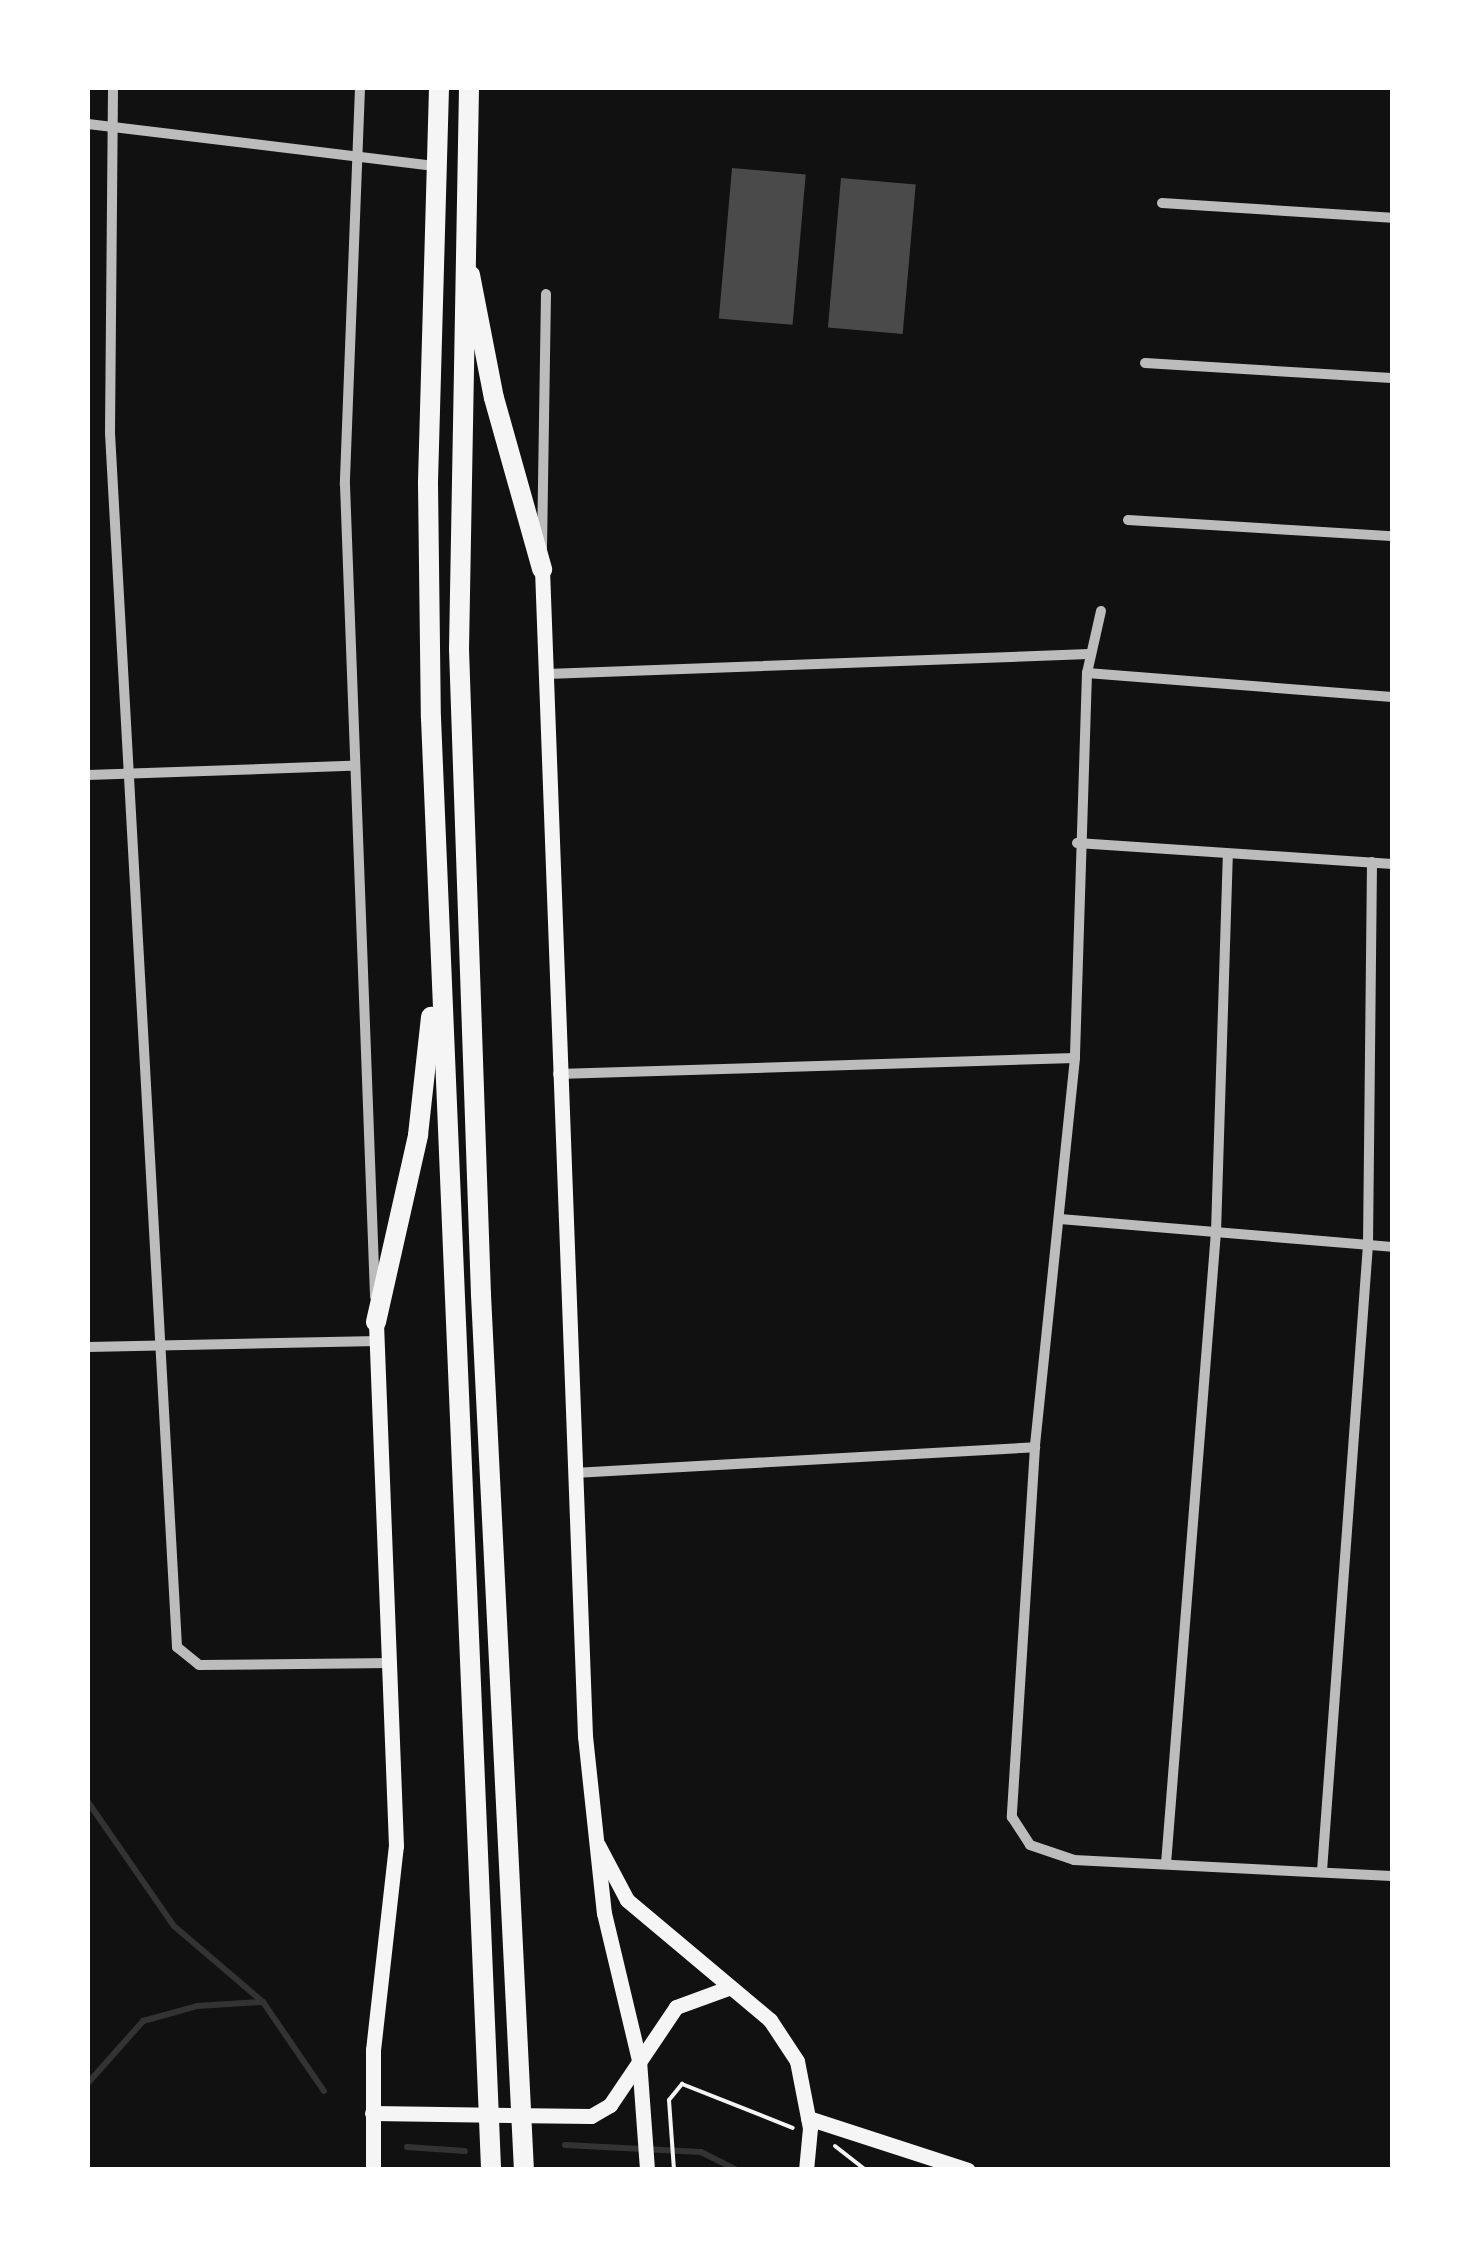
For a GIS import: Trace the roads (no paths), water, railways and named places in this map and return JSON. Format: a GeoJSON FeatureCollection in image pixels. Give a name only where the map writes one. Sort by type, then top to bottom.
{"type":"FeatureCollection","features":[{"type":"Feature","properties":{"kind":"highway"},"geometry":{"type":"LineString","coordinates":[[439,88],[428,484],[438,980],[491,2170]]}},
{"type":"Feature","properties":{"kind":"highway"},"geometry":{"type":"LineString","coordinates":[[469,88],[462,236],[458,649],[480,1295],[524,2170]]}},
{"type":"Feature","properties":{"kind":"highway"},"geometry":{"type":"LineString","coordinates":[[462,236],[499,416],[542,569]]}},
{"type":"Feature","properties":{"kind":"highway"},"geometry":{"type":"LineString","coordinates":[[378,1332],[418,1135],[438,980]]}},
{"type":"Feature","properties":{"kind":"main road"},"geometry":{"type":"LineString","coordinates":[[542,569],[557,1074],[592,1832],[639,2060],[647,2170]]}},
{"type":"Feature","properties":{"kind":"main road"},"geometry":{"type":"LineString","coordinates":[[373,2170],[372,2112],[396,1846],[378,1332]]}},
{"type":"Feature","properties":{"kind":"main road"},"geometry":{"type":"LineString","coordinates":[[592,1832],[628,1900],[770,2020],[797,2061],[806,2170]]}},
{"type":"Feature","properties":{"kind":"main road"},"geometry":{"type":"LineString","coordinates":[[372,2112],[590,2116],[610,2104],[676,2007],[728,1988]]}},
{"type":"Feature","properties":{"kind":"main road"},"geometry":{"type":"LineString","coordinates":[[803,2124],[968,2170]]}},
{"type":"Feature","properties":{"kind":"street"},"geometry":{"type":"LineString","coordinates":[[114,88],[108,124],[110,433],[133,774],[173,1621],[186,1659],[198,1666],[392,1663]]}},
{"type":"Feature","properties":{"kind":"street"},"geometry":{"type":"LineString","coordinates":[[88,1347],[160,1350],[378,1332],[352,766],[345,485],[354,158],[360,88]]}},
{"type":"Feature","properties":{"kind":"street"},"geometry":{"type":"LineString","coordinates":[[88,124],[436,166]]}},
{"type":"Feature","properties":{"kind":"street"},"geometry":{"type":"LineString","coordinates":[[1162,202],[1392,218]]}},
{"type":"Feature","properties":{"kind":"street"},"geometry":{"type":"LineString","coordinates":[[542,569],[546,294]]}},
{"type":"Feature","properties":{"kind":"street"},"geometry":{"type":"LineString","coordinates":[[1145,364],[1392,378]]}},
{"type":"Feature","properties":{"kind":"street"},"geometry":{"type":"LineString","coordinates":[[1128,520],[1392,536]]}},
{"type":"Feature","properties":{"kind":"street"},"geometry":{"type":"LineString","coordinates":[[1102,611],[1087,672],[1077,843],[1075,1058],[1035,1447],[1011,1781],[1018,1832],[1047,1854],[1392,1876]]}},
{"type":"Feature","properties":{"kind":"street"},"geometry":{"type":"LineString","coordinates":[[547,674],[1089,654]]}},
{"type":"Feature","properties":{"kind":"street"},"geometry":{"type":"LineString","coordinates":[[1087,672],[1392,696]]}},
{"type":"Feature","properties":{"kind":"street"},"geometry":{"type":"LineString","coordinates":[[88,775],[352,766]]}},
{"type":"Feature","properties":{"kind":"street"},"geometry":{"type":"LineString","coordinates":[[1077,843],[1392,864]]}},
{"type":"Feature","properties":{"kind":"street"},"geometry":{"type":"LineString","coordinates":[[1166,1864],[1216,1232],[1228,854]]}},
{"type":"Feature","properties":{"kind":"street"},"geometry":{"type":"LineString","coordinates":[[1322,1871],[1368,1245],[1372,862]]}},
{"type":"Feature","properties":{"kind":"street"},"geometry":{"type":"LineString","coordinates":[[557,1074],[1075,1058]]}},
{"type":"Feature","properties":{"kind":"street"},"geometry":{"type":"LineString","coordinates":[[1060,1219],[1392,1247]]}},
{"type":"Feature","properties":{"kind":"street"},"geometry":{"type":"LineString","coordinates":[[574,1473],[1035,1447]]}},
{"type":"Feature","properties":{"kind":"waterway"},"geometry":{"type":"LineString","coordinates":[[88,1802],[174,1926],[263,2002],[324,2091]]}},
{"type":"Feature","properties":{"kind":"waterway"},"geometry":{"type":"LineString","coordinates":[[88,2083],[143,2021],[197,2006],[261,2002]]}},
{"type":"Feature","properties":{"kind":"waterway"},"geometry":{"type":"LineString","coordinates":[[565,2145],[701,2152],[737,2170]]}},
{"type":"Feature","properties":{"kind":"waterway"},"geometry":{"type":"LineString","coordinates":[[407,2147],[465,2151]]}}]}
